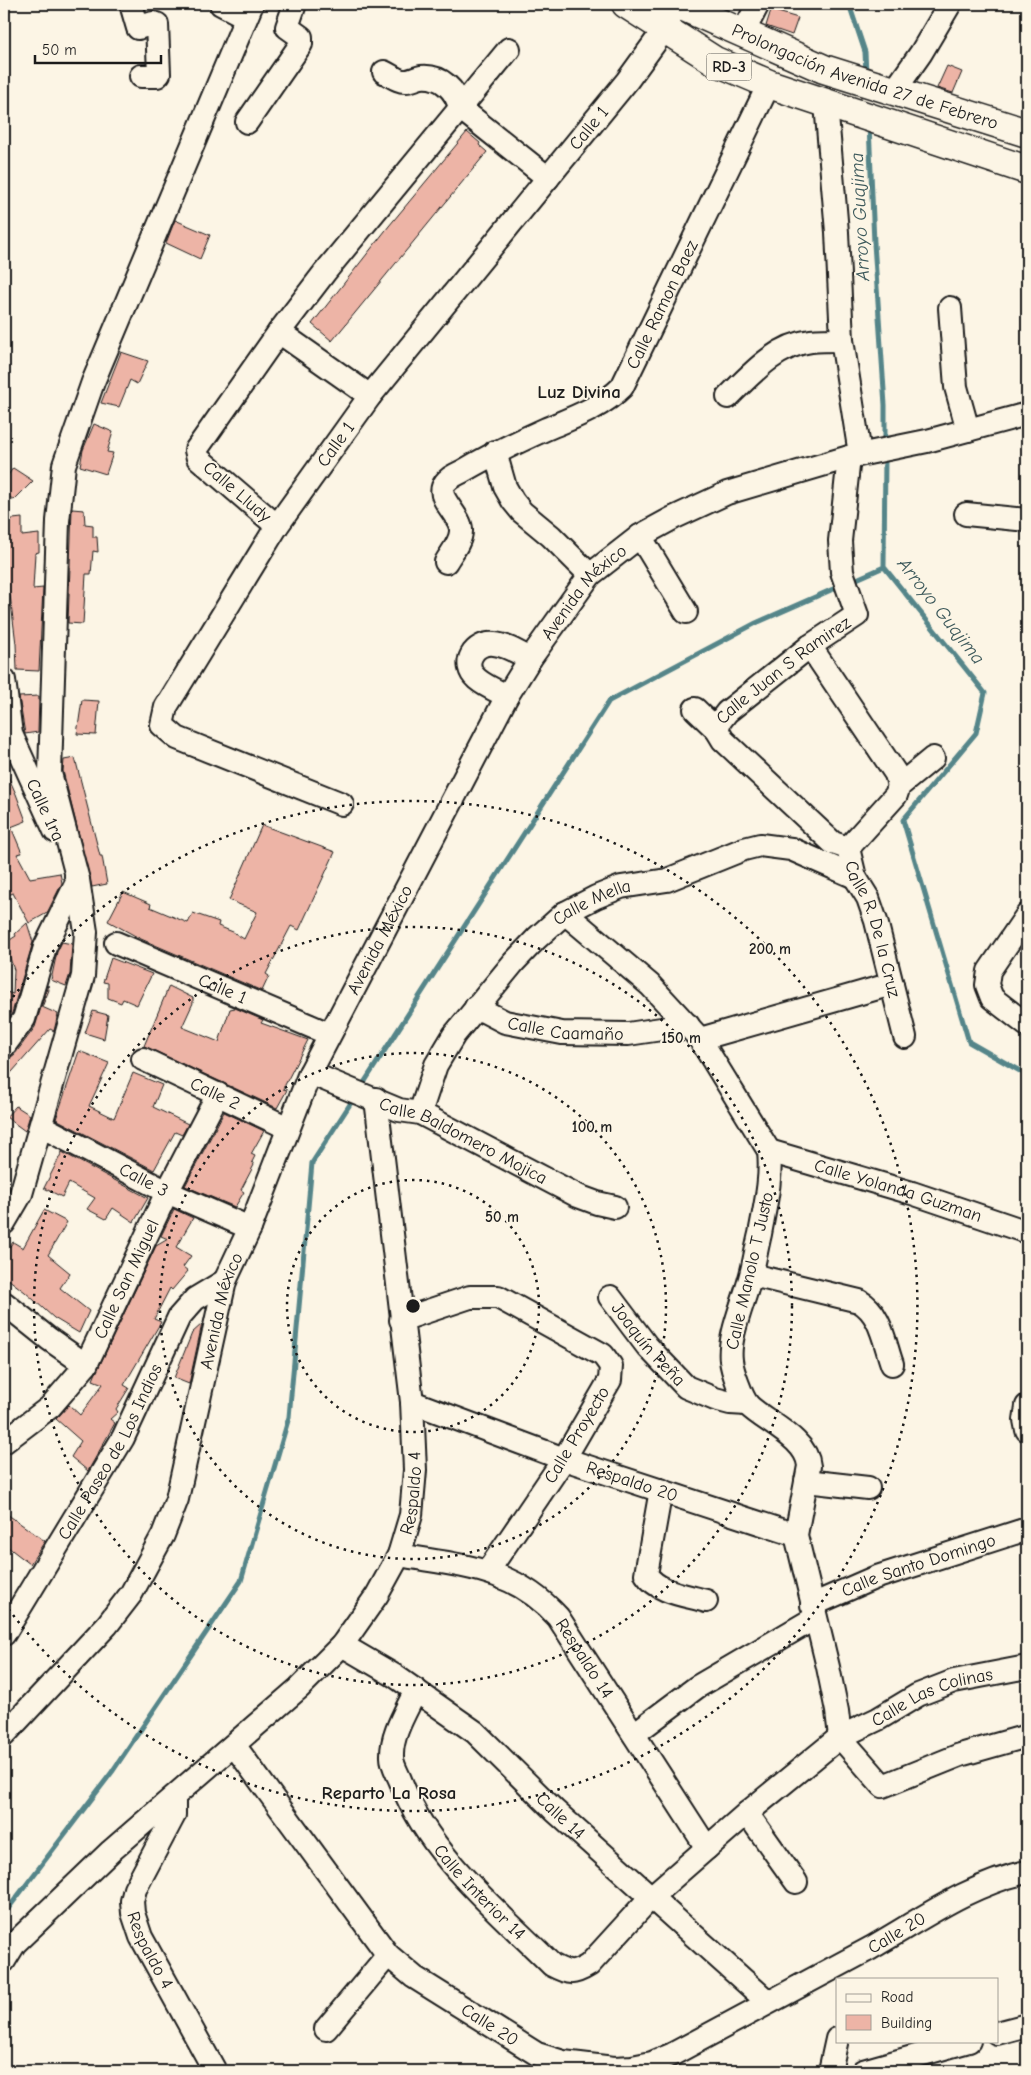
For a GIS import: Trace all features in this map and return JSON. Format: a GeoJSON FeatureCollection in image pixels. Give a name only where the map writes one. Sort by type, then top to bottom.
{"type":"FeatureCollection","features":[{"type":"Feature","properties":{"kind":"main road","name":"Prolongación Avenida 27 de Febrero"},"geometry":{"type":"LineString","coordinates":[[626,4],[664,30],[715,60],[769,84],[1027,170]]}},
{"type":"Feature","properties":{"kind":"main road","name":"Prolongación Avenida 27 de Febrero"},"geometry":{"type":"LineString","coordinates":[[686,5],[824,69],[1027,133]]}},
{"type":"Feature","properties":{"kind":"street"},"geometry":{"type":"LineString","coordinates":[[130,4],[138,28],[153,23],[157,24],[159,74],[157,76],[141,76]]}},
{"type":"Feature","properties":{"kind":"street"},"geometry":{"type":"LineString","coordinates":[[4,1223],[21,1194],[83,976],[86,932],[78,880],[50,773],[58,521],[64,465],[93,382],[249,11],[221,4]]}},
{"type":"Feature","properties":{"kind":"street"},"geometry":{"type":"LineString","coordinates":[[247,122],[301,44],[301,37],[287,27],[295,4]]}},
{"type":"Feature","properties":{"kind":"street"},"geometry":{"type":"LineString","coordinates":[[743,33],[758,4]]}},
{"type":"Feature","properties":{"kind":"street"},"geometry":{"type":"LineString","coordinates":[[895,90],[921,53],[950,4]]}},
{"type":"Feature","properties":{"kind":"street","name":"Calle 1"},"geometry":{"type":"LineString","coordinates":[[342,804],[177,738],[162,725],[166,707],[277,526],[370,396],[627,81],[664,30],[686,5]]}},
{"type":"Feature","properties":{"kind":"street"},"geometry":{"type":"LineString","coordinates":[[370,396],[279,332],[325,272],[509,49]]}},
{"type":"Feature","properties":{"kind":"street"},"geometry":{"type":"LineString","coordinates":[[384,72],[406,81],[418,77],[437,79],[454,92],[460,108],[548,178]]}},
{"type":"Feature","properties":{"kind":"street","name":"Calle Ramon Baez"},"geometry":{"type":"LineString","coordinates":[[446,562],[460,538],[462,530],[442,495],[442,487],[448,479],[495,452],[595,408],[614,395],[629,377],[769,84]]}},
{"type":"Feature","properties":{"kind":"street"},"geometry":{"type":"LineString","coordinates":[[834,107],[842,340],[854,456]]}},
{"type":"Feature","properties":{"kind":"street"},"geometry":{"type":"LineString","coordinates":[[950,308],[956,388],[968,430]]}},
{"type":"Feature","properties":{"kind":"street","name":"Calle Lludy"},"geometry":{"type":"LineString","coordinates":[[277,526],[198,458],[196,450],[279,332]]}},
{"type":"Feature","properties":{"kind":"street"},"geometry":{"type":"LineString","coordinates":[[728,397],[756,368],[788,348],[809,341],[842,340]]}},
{"type":"Feature","properties":{"kind":"street","name":"Avenida México"},"geometry":{"type":"LineString","coordinates":[[4,1735],[107,1625],[131,1594],[148,1565],[163,1535],[177,1499],[225,1281],[250,1228],[310,1073],[507,696],[530,658],[590,575],[640,536],[726,493],[854,456],[927,441],[1027,414]]}},
{"type":"Feature","properties":{"kind":"street"},"geometry":{"type":"LineString","coordinates":[[495,452],[505,487],[513,501],[522,512],[551,536],[590,575]]}},
{"type":"Feature","properties":{"kind":"street","name":"Calle Juan S Ramirez"},"geometry":{"type":"LineString","coordinates":[[717,730],[720,721],[727,712],[810,646],[857,615],[842,572],[840,542],[854,456]]}},
{"type":"Feature","properties":{"kind":"street"},"geometry":{"type":"LineString","coordinates":[[966,514],[1027,520]]}},
{"type":"Feature","properties":{"kind":"street"},"geometry":{"type":"LineString","coordinates":[[640,536],[686,612]]}},
{"type":"Feature","properties":{"kind":"street"},"geometry":{"type":"LineString","coordinates":[[507,696],[477,678],[470,669],[469,662],[472,652],[477,647],[487,643],[497,644],[530,658]]}},
{"type":"Feature","properties":{"kind":"street"},"geometry":{"type":"LineString","coordinates":[[810,646],[896,774],[899,786]]}},
{"type":"Feature","properties":{"kind":"street","name":"Calle 1ra"},"geometry":{"type":"LineString","coordinates":[[4,680],[11,734],[78,880]]}},
{"type":"Feature","properties":{"kind":"street","name":"Calle R. De la Cruz"},"geometry":{"type":"LineString","coordinates":[[695,709],[717,730],[723,740],[834,843],[848,848],[856,877],[868,898],[905,1037]]}},
{"type":"Feature","properties":{"kind":"street"},"geometry":{"type":"LineString","coordinates":[[848,848],[896,795],[899,786],[933,758]]}},
{"type":"Feature","properties":{"kind":"street","name":"Calle Mella"},"geometry":{"type":"LineString","coordinates":[[420,1113],[436,1065],[454,1035],[476,1007],[536,938],[565,913],[596,896],[620,887],[667,880],[744,849],[760,845],[791,850],[856,877]]}},
{"type":"Feature","properties":{"kind":"street"},"geometry":{"type":"LineString","coordinates":[[4,1046],[24,1019],[44,947],[78,880]]}},
{"type":"Feature","properties":{"kind":"street","name":"Calle Manolo T Justo"},"geometry":{"type":"LineString","coordinates":[[565,913],[650,985],[694,1032],[769,1151],[771,1169],[769,1186],[752,1275],[732,1342],[730,1358],[733,1371],[747,1404],[795,1441],[806,1452],[809,1466],[796,1535],[836,1702],[840,1737]]}},
{"type":"Feature","properties":{"kind":"street"},"geometry":{"type":"LineString","coordinates":[[1027,915],[989,971],[987,985],[992,998],[1027,1025]]}},
{"type":"Feature","properties":{"kind":"street","name":"Calle 1"},"geometry":{"type":"LineString","coordinates":[[116,943],[329,1034]]}},
{"type":"Feature","properties":{"kind":"street","name":"Calle Caamaño"},"geometry":{"type":"LineString","coordinates":[[476,1007],[505,1022],[562,1033],[628,1034],[676,1029],[694,1032],[892,984]]}},
{"type":"Feature","properties":{"kind":"street","name":"Calle 2"},"geometry":{"type":"LineString","coordinates":[[143,1059],[288,1128]]}},
{"type":"Feature","properties":{"kind":"street","name":"Calle Baldomero Mojica"},"geometry":{"type":"LineString","coordinates":[[310,1073],[400,1110],[420,1113],[578,1196],[597,1204],[616,1207]]}},
{"type":"Feature","properties":{"kind":"street","name":"Calle San Miguel"},"geometry":{"type":"LineString","coordinates":[[4,1442],[50,1407],[86,1365],[167,1192],[218,1094]]}},
{"type":"Feature","properties":{"kind":"street","name":"Respaldo 4"},"geometry":{"type":"LineString","coordinates":[[4,1961],[15,1944],[111,1851],[299,1688],[342,1645],[377,1594],[399,1555],[411,1515],[416,1470],[412,1402],[376,1099]]}},
{"type":"Feature","properties":{"kind":"street","name":"Calle 3"},"geometry":{"type":"LineString","coordinates":[[41,1126],[167,1192],[250,1228]]}},
{"type":"Feature","properties":{"kind":"street","name":"Calle Yolanda Guzman"},"geometry":{"type":"LineString","coordinates":[[769,1151],[912,1193],[1027,1232]]}},
{"type":"Feature","properties":{"kind":"street"},"geometry":{"type":"LineString","coordinates":[[752,1275],[859,1301],[868,1306],[874,1311],[892,1364]]}},
{"type":"Feature","properties":{"kind":"street","name":"Calle Paseo de Los Indios"},"geometry":{"type":"LineString","coordinates":[[4,1634],[123,1438],[179,1317],[195,1299],[225,1281]]}},
{"type":"Feature","properties":{"kind":"street","name":"Calle Proyecto"},"geometry":{"type":"LineString","coordinates":[[401,1320],[470,1297],[498,1297],[603,1355],[611,1366],[610,1380],[564,1459],[488,1571]]}},
{"type":"Feature","properties":{"kind":"street","name":"Joaquín Peña"},"geometry":{"type":"LineString","coordinates":[[610,1297],[647,1346],[686,1387],[715,1399],[730,1403],[747,1404]]}},
{"type":"Feature","properties":{"kind":"street"},"geometry":{"type":"LineString","coordinates":[[4,1303],[49,1339],[86,1365]]}},
{"type":"Feature","properties":{"kind":"street","name":"Respaldo 20"},"geometry":{"type":"LineString","coordinates":[[412,1402],[564,1459],[796,1535]]}},
{"type":"Feature","properties":{"kind":"street"},"geometry":{"type":"LineString","coordinates":[[1027,1406],[1025,1420],[1027,1430]]}},
{"type":"Feature","properties":{"kind":"street"},"geometry":{"type":"LineString","coordinates":[[806,1481],[868,1488]]}},
{"type":"Feature","properties":{"kind":"street"},"geometry":{"type":"LineString","coordinates":[[661,1490],[646,1574],[661,1589],[706,1601]]}},
{"type":"Feature","properties":{"kind":"street","name":"Calle Santo Domingo"},"geometry":{"type":"LineString","coordinates":[[634,1734],[697,1687],[813,1611],[874,1578],[1027,1529]]}},
{"type":"Feature","properties":{"kind":"street","name":"Respaldo 14"},"geometry":{"type":"LineString","coordinates":[[399,1555],[488,1571],[532,1592],[546,1603],[558,1617],[707,1848]]}},
{"type":"Feature","properties":{"kind":"street","name":"Calle 14"},"geometry":{"type":"LineString","coordinates":[[342,1645],[416,1690],[475,1732],[555,1811],[768,2002]]}},
{"type":"Feature","properties":{"kind":"street","name":"Calle Las Colinas"},"geometry":{"type":"LineString","coordinates":[[747,1813],[840,1737],[878,1719],[918,1695],[954,1680],[1027,1667]]}},
{"type":"Feature","properties":{"kind":"street","name":"Calle Interior 14"},"geometry":{"type":"LineString","coordinates":[[416,1690],[395,1738],[392,1758],[406,1796],[425,1830],[452,1864],[552,1964],[564,1972],[577,1973],[589,1964],[650,1897],[747,1813]]}},
{"type":"Feature","properties":{"kind":"street"},"geometry":{"type":"LineString","coordinates":[[840,1737],[883,1786],[960,1755],[1027,1736]]}},
{"type":"Feature","properties":{"kind":"street","name":"Calle 20"},"geometry":{"type":"LineString","coordinates":[[234,1745],[388,1954],[414,1977],[537,2054],[564,2062],[632,2067],[652,2063],[673,2054],[768,2002],[842,1971],[972,1891],[1005,1876],[1027,1872]]}},
{"type":"Feature","properties":{"kind":"street","name":"Respaldo 4"},"geometry":{"type":"LineString","coordinates":[[174,1798],[174,1815],[135,1889],[132,1901],[133,1913],[141,1937],[215,2071]]}},
{"type":"Feature","properties":{"kind":"street"},"geometry":{"type":"LineString","coordinates":[[747,1813],[796,1882]]}},
{"type":"Feature","properties":{"kind":"street"},"geometry":{"type":"LineString","coordinates":[[326,2029],[388,1954]]}},
{"type":"Feature","properties":{"kind":"street"},"geometry":{"type":"LineString","coordinates":[[998,2033],[1027,2025]]}},
{"type":"Feature","properties":{"kind":"street"},"geometry":{"type":"LineString","coordinates":[[830,2071],[836,2042]]}},
{"type":"Feature","properties":{"kind":"street"},"geometry":{"type":"LineString","coordinates":[[863,2071],[965,2042]]}},
{"type":"Feature","properties":{"kind":"building"},"geometry":{"type":"Polygon","coordinates":[[[771,10],[798,18],[792,35],[766,26],[771,10]]]}},
{"type":"Feature","properties":{"kind":"building"},"geometry":{"type":"Polygon","coordinates":[[[947,66],[962,72],[953,93],[937,88],[947,66]]]}},
{"type":"Feature","properties":{"kind":"building"},"geometry":{"type":"Polygon","coordinates":[[[467,132],[487,152],[332,341],[312,324],[389,226],[467,132]]]}},
{"type":"Feature","properties":{"kind":"building"},"geometry":{"type":"Polygon","coordinates":[[[175,220],[210,235],[200,259],[166,243],[175,220]]]}},
{"type":"Feature","properties":{"kind":"building"},"geometry":{"type":"Polygon","coordinates":[[[121,352],[148,361],[137,384],[130,380],[119,407],[101,403],[121,352]]]}},
{"type":"Feature","properties":{"kind":"building"},"geometry":{"type":"Polygon","coordinates":[[[94,424],[113,432],[107,452],[113,453],[106,474],[80,466],[83,450],[94,424]]]}},
{"type":"Feature","properties":{"kind":"building"},"geometry":{"type":"Polygon","coordinates":[[[13,468],[33,481],[14,500],[4,493],[4,481],[13,468]]]}},
{"type":"Feature","properties":{"kind":"building"},"geometry":{"type":"Polygon","coordinates":[[[72,509],[84,510],[85,524],[93,525],[93,537],[97,537],[98,552],[93,551],[91,574],[86,574],[83,624],[68,623],[72,509]]]}},
{"type":"Feature","properties":{"kind":"building"},"geometry":{"type":"Polygon","coordinates":[[[22,518],[22,536],[39,534],[39,552],[35,553],[33,589],[43,588],[39,671],[17,670],[10,595],[4,594],[4,520],[22,518]]]}},
{"type":"Feature","properties":{"kind":"building"},"geometry":{"type":"Polygon","coordinates":[[[39,696],[38,732],[25,734],[19,697],[39,696]]]}},
{"type":"Feature","properties":{"kind":"building"},"geometry":{"type":"Polygon","coordinates":[[[82,700],[99,701],[96,735],[77,734],[82,700]]]}},
{"type":"Feature","properties":{"kind":"building"},"geometry":{"type":"Polygon","coordinates":[[[75,758],[100,856],[102,856],[107,884],[92,887],[63,771],[64,760],[75,758]]]}},
{"type":"Feature","properties":{"kind":"building"},"geometry":{"type":"Polygon","coordinates":[[[4,767],[26,821],[11,827],[22,853],[17,854],[30,878],[60,873],[62,883],[47,913],[29,923],[13,893],[4,897],[4,767]]]}},
{"type":"Feature","properties":{"kind":"building"},"geometry":{"type":"Polygon","coordinates":[[[262,825],[335,852],[299,930],[291,926],[266,974],[269,976],[262,991],[141,939],[108,921],[123,892],[151,904],[150,907],[188,923],[193,913],[219,922],[218,926],[244,939],[257,912],[229,900],[262,825]]]}},
{"type":"Feature","properties":{"kind":"building"},"geometry":{"type":"Polygon","coordinates":[[[27,923],[33,942],[12,1013],[4,1024],[4,999],[6,992],[13,994],[14,970],[5,943],[16,936],[15,934],[27,923]]]}},
{"type":"Feature","properties":{"kind":"building"},"geometry":{"type":"Polygon","coordinates":[[[62,942],[72,944],[70,974],[66,986],[51,980],[57,952],[62,942]]]}},
{"type":"Feature","properties":{"kind":"building"},"geometry":{"type":"Polygon","coordinates":[[[111,958],[152,974],[137,1005],[123,999],[121,1003],[108,998],[108,983],[103,982],[111,958]]]}},
{"type":"Feature","properties":{"kind":"building"},"geometry":{"type":"Polygon","coordinates":[[[48,985],[49,990],[42,1007],[58,1014],[54,1031],[50,1029],[4,1081],[4,1059],[10,1058],[15,1054],[35,1027],[48,985]]]}},
{"type":"Feature","properties":{"kind":"building"},"geometry":{"type":"Polygon","coordinates":[[[169,986],[193,998],[193,1003],[182,1027],[219,1042],[230,1009],[235,1008],[263,1020],[261,1023],[308,1040],[283,1089],[287,1090],[277,1108],[144,1046],[169,986]]]}},
{"type":"Feature","properties":{"kind":"building"},"geometry":{"type":"Polygon","coordinates":[[[93,1011],[108,1015],[104,1039],[85,1033],[93,1011]]]}},
{"type":"Feature","properties":{"kind":"building"},"geometry":{"type":"Polygon","coordinates":[[[79,1051],[109,1063],[89,1106],[114,1118],[133,1073],[162,1085],[153,1107],[188,1124],[182,1135],[175,1132],[154,1170],[56,1119],[79,1051]]]}},
{"type":"Feature","properties":{"kind":"building"},"geometry":{"type":"Polygon","coordinates":[[[16,1106],[30,1115],[25,1131],[6,1117],[16,1106]]]}},
{"type":"Feature","properties":{"kind":"building"},"geometry":{"type":"Polygon","coordinates":[[[224,1112],[264,1131],[251,1154],[255,1156],[252,1162],[254,1165],[241,1190],[244,1192],[235,1207],[185,1186],[224,1112]]]}},
{"type":"Feature","properties":{"kind":"building"},"geometry":{"type":"Polygon","coordinates":[[[62,1152],[148,1198],[134,1222],[113,1208],[106,1219],[87,1209],[95,1198],[69,1183],[62,1197],[44,1188],[62,1152]]]}},
{"type":"Feature","properties":{"kind":"building"},"geometry":{"type":"Polygon","coordinates":[[[174,1209],[193,1218],[176,1247],[191,1256],[183,1267],[188,1271],[172,1290],[170,1288],[154,1319],[161,1322],[124,1385],[129,1388],[116,1409],[118,1412],[110,1419],[115,1423],[88,1471],[71,1457],[81,1441],[56,1419],[69,1405],[80,1415],[103,1384],[93,1380],[95,1375],[156,1246],[168,1239],[161,1236],[174,1209]]]}},
{"type":"Feature","properties":{"kind":"building"},"geometry":{"type":"Polygon","coordinates":[[[44,1210],[67,1222],[48,1255],[70,1273],[60,1288],[89,1311],[79,1333],[54,1318],[4,1276],[4,1254],[13,1242],[23,1248],[44,1210]]]}},
{"type":"Feature","properties":{"kind":"building"},"geometry":{"type":"Polygon","coordinates":[[[202,1324],[189,1384],[174,1378],[192,1333],[202,1324]]]}},
{"type":"Feature","properties":{"kind":"building"},"geometry":{"type":"Polygon","coordinates":[[[4,1512],[45,1541],[30,1564],[4,1544],[4,1512]]]}},
{"type":"Feature","properties":{"kind":"waterway","name":"Arroyo Guajima"},"geometry":{"type":"LineString","coordinates":[[849,4],[865,52],[866,74]]}},
{"type":"Feature","properties":{"kind":"waterway","name":"Arroyo Guajima"},"geometry":{"type":"LineString","coordinates":[[869,125],[874,243],[885,405],[885,444]]}},
{"type":"Feature","properties":{"kind":"waterway","name":"Arroyo Guajima"},"geometry":{"type":"LineString","coordinates":[[885,455],[884,567],[985,693],[976,733],[903,820],[969,1042],[1027,1075]]}},
{"type":"Feature","properties":{"kind":"waterway"},"geometry":{"type":"LineString","coordinates":[[850,582],[884,567]]}},
{"type":"Feature","properties":{"kind":"waterway"},"geometry":{"type":"LineString","coordinates":[[360,1089],[609,701],[756,623],[840,586]]}},
{"type":"Feature","properties":{"kind":"waterway"},"geometry":{"type":"LineString","coordinates":[[4,1914],[112,1772],[241,1581],[289,1417],[312,1163],[354,1098]]}},
{"type":"Feature","properties":{"kind":"district","name":"Luz Divina"},"geometry":{"type":"Point","coordinates":[579,392]}},
{"type":"Feature","properties":{"kind":"district","name":"Reparto La Rosa"},"geometry":{"type":"Point","coordinates":[389,1793]}}]}
